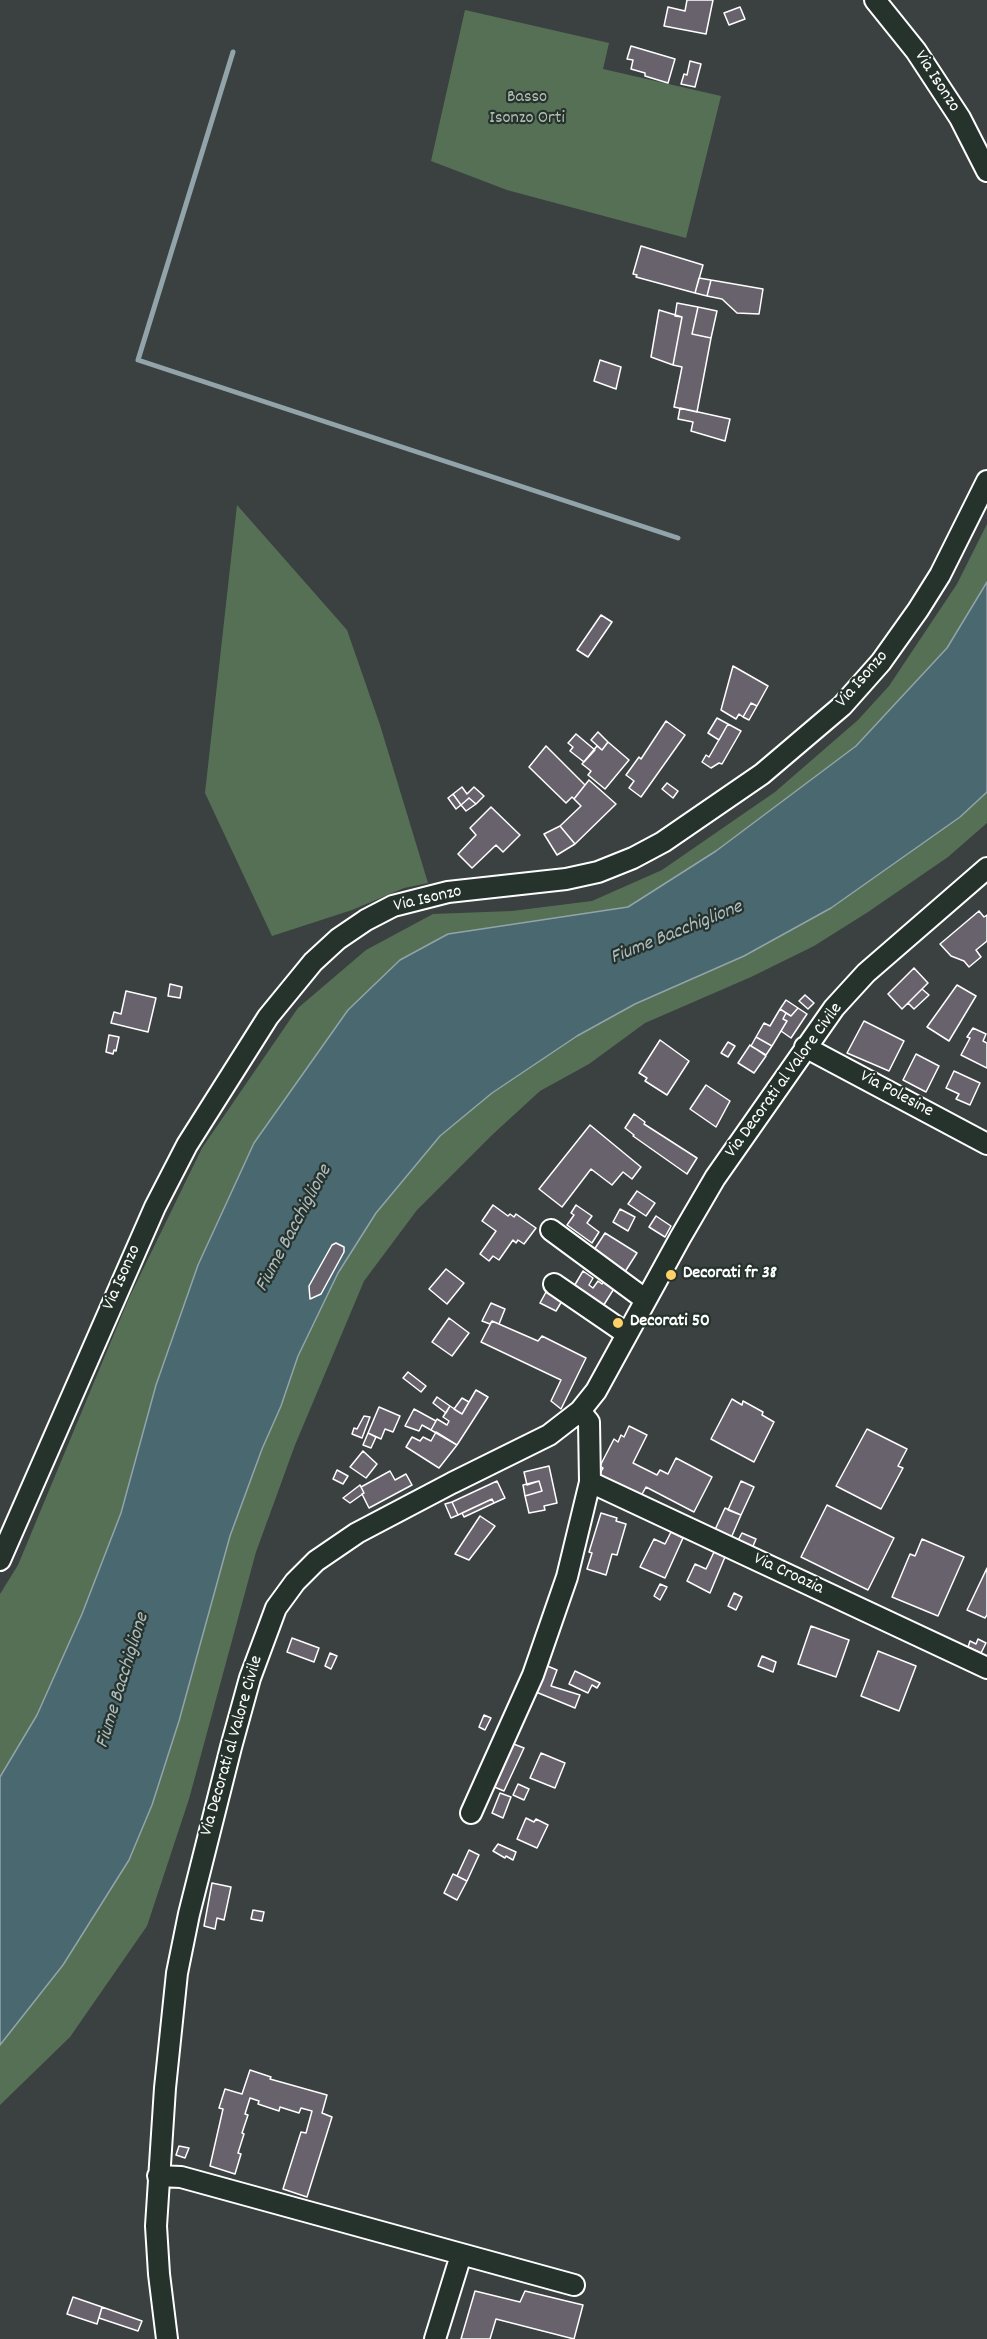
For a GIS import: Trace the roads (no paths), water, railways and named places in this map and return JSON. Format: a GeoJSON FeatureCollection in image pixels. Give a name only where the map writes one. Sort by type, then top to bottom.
{"type":"FeatureCollection","features":[{"type":"Feature","properties":{"kind":"street","name":"Via Isonzo"},"geometry":{"type":"LineString","coordinates":[[875,0],[916,51],[960,118],[987,171]]}},
{"type":"Feature","properties":{"kind":"street","name":"Via Isonzo"},"geometry":{"type":"LineString","coordinates":[[0,1560],[150,1218],[187,1145],[268,1017],[313,962],[338,939],[366,920],[393,906],[448,892],[566,879],[598,872],[633,858],[663,842],[762,774],[836,712],[881,662],[940,574],[987,480]]}},
{"type":"Feature","properties":{"kind":"street","name":"Via Decorati al Valore Civile"},"geometry":{"type":"LineString","coordinates":[[167,2339],[156,2226],[171,2019],[182,1943],[214,1810],[247,1690],[276,1608],[295,1582],[316,1561],[347,1540],[411,1504],[549,1435],[580,1411],[596,1391],[715,1178],[834,1008],[866,973],[987,868]]}},
{"type":"Feature","properties":{"kind":"street","name":"Via Polesine"},"geometry":{"type":"LineString","coordinates":[[805,1047],[987,1142]]}},
{"type":"Feature","properties":{"kind":"street"},"geometry":{"type":"LineString","coordinates":[[551,1230],[646,1300]]}},
{"type":"Feature","properties":{"kind":"street"},"geometry":{"type":"LineString","coordinates":[[554,1284],[627,1334]]}},
{"type":"Feature","properties":{"kind":"street"},"geometry":{"type":"LineString","coordinates":[[471,1813],[533,1675],[567,1576],[590,1482],[589,1422],[580,1411]]}},
{"type":"Feature","properties":{"kind":"street","name":"Via Croazia"},"geometry":{"type":"LineString","coordinates":[[590,1482],[987,1668]]}},
{"type":"Feature","properties":{"kind":"street"},"geometry":{"type":"LineString","coordinates":[[158,2176],[181,2177],[574,2285]]}},
{"type":"Feature","properties":{"kind":"street"},"geometry":{"type":"LineString","coordinates":[[435,2339],[461,2255]]}},
{"type":"Feature","properties":{"kind":"water","name":"Fiume Bacchiglione"},"geometry":{"type":"Polygon","coordinates":[[[987,582],[987,792],[960,817],[831,908],[744,956],[635,1004],[577,1036],[492,1093],[440,1136],[376,1213],[338,1273],[298,1356],[281,1406],[262,1449],[230,1536],[179,1721],[152,1805],[129,1860],[63,1965],[0,2045],[0,1777],[37,1715],[82,1614],[121,1513],[156,1385],[198,1265],[254,1143],[348,1010],[400,960],[448,934],[628,907],[716,851],[856,746],[947,648],[987,582]]]}},
{"type":"Feature","properties":{"kind":"waterway"},"geometry":{"type":"LineString","coordinates":[[233,52],[138,360],[678,538]]}},
{"type":"Feature","properties":{"kind":"place","name":"Decorati fr 38"},"geometry":{"type":"Point","coordinates":[671,1275]}},
{"type":"Feature","properties":{"kind":"place","name":"Decorati 50"},"geometry":{"type":"Point","coordinates":[618,1323]}},
{"type":"Feature","properties":{"kind":"park label","name":"Basso Isonzo Orti"},"geometry":{"type":"Point","coordinates":[527,109]}}]}
